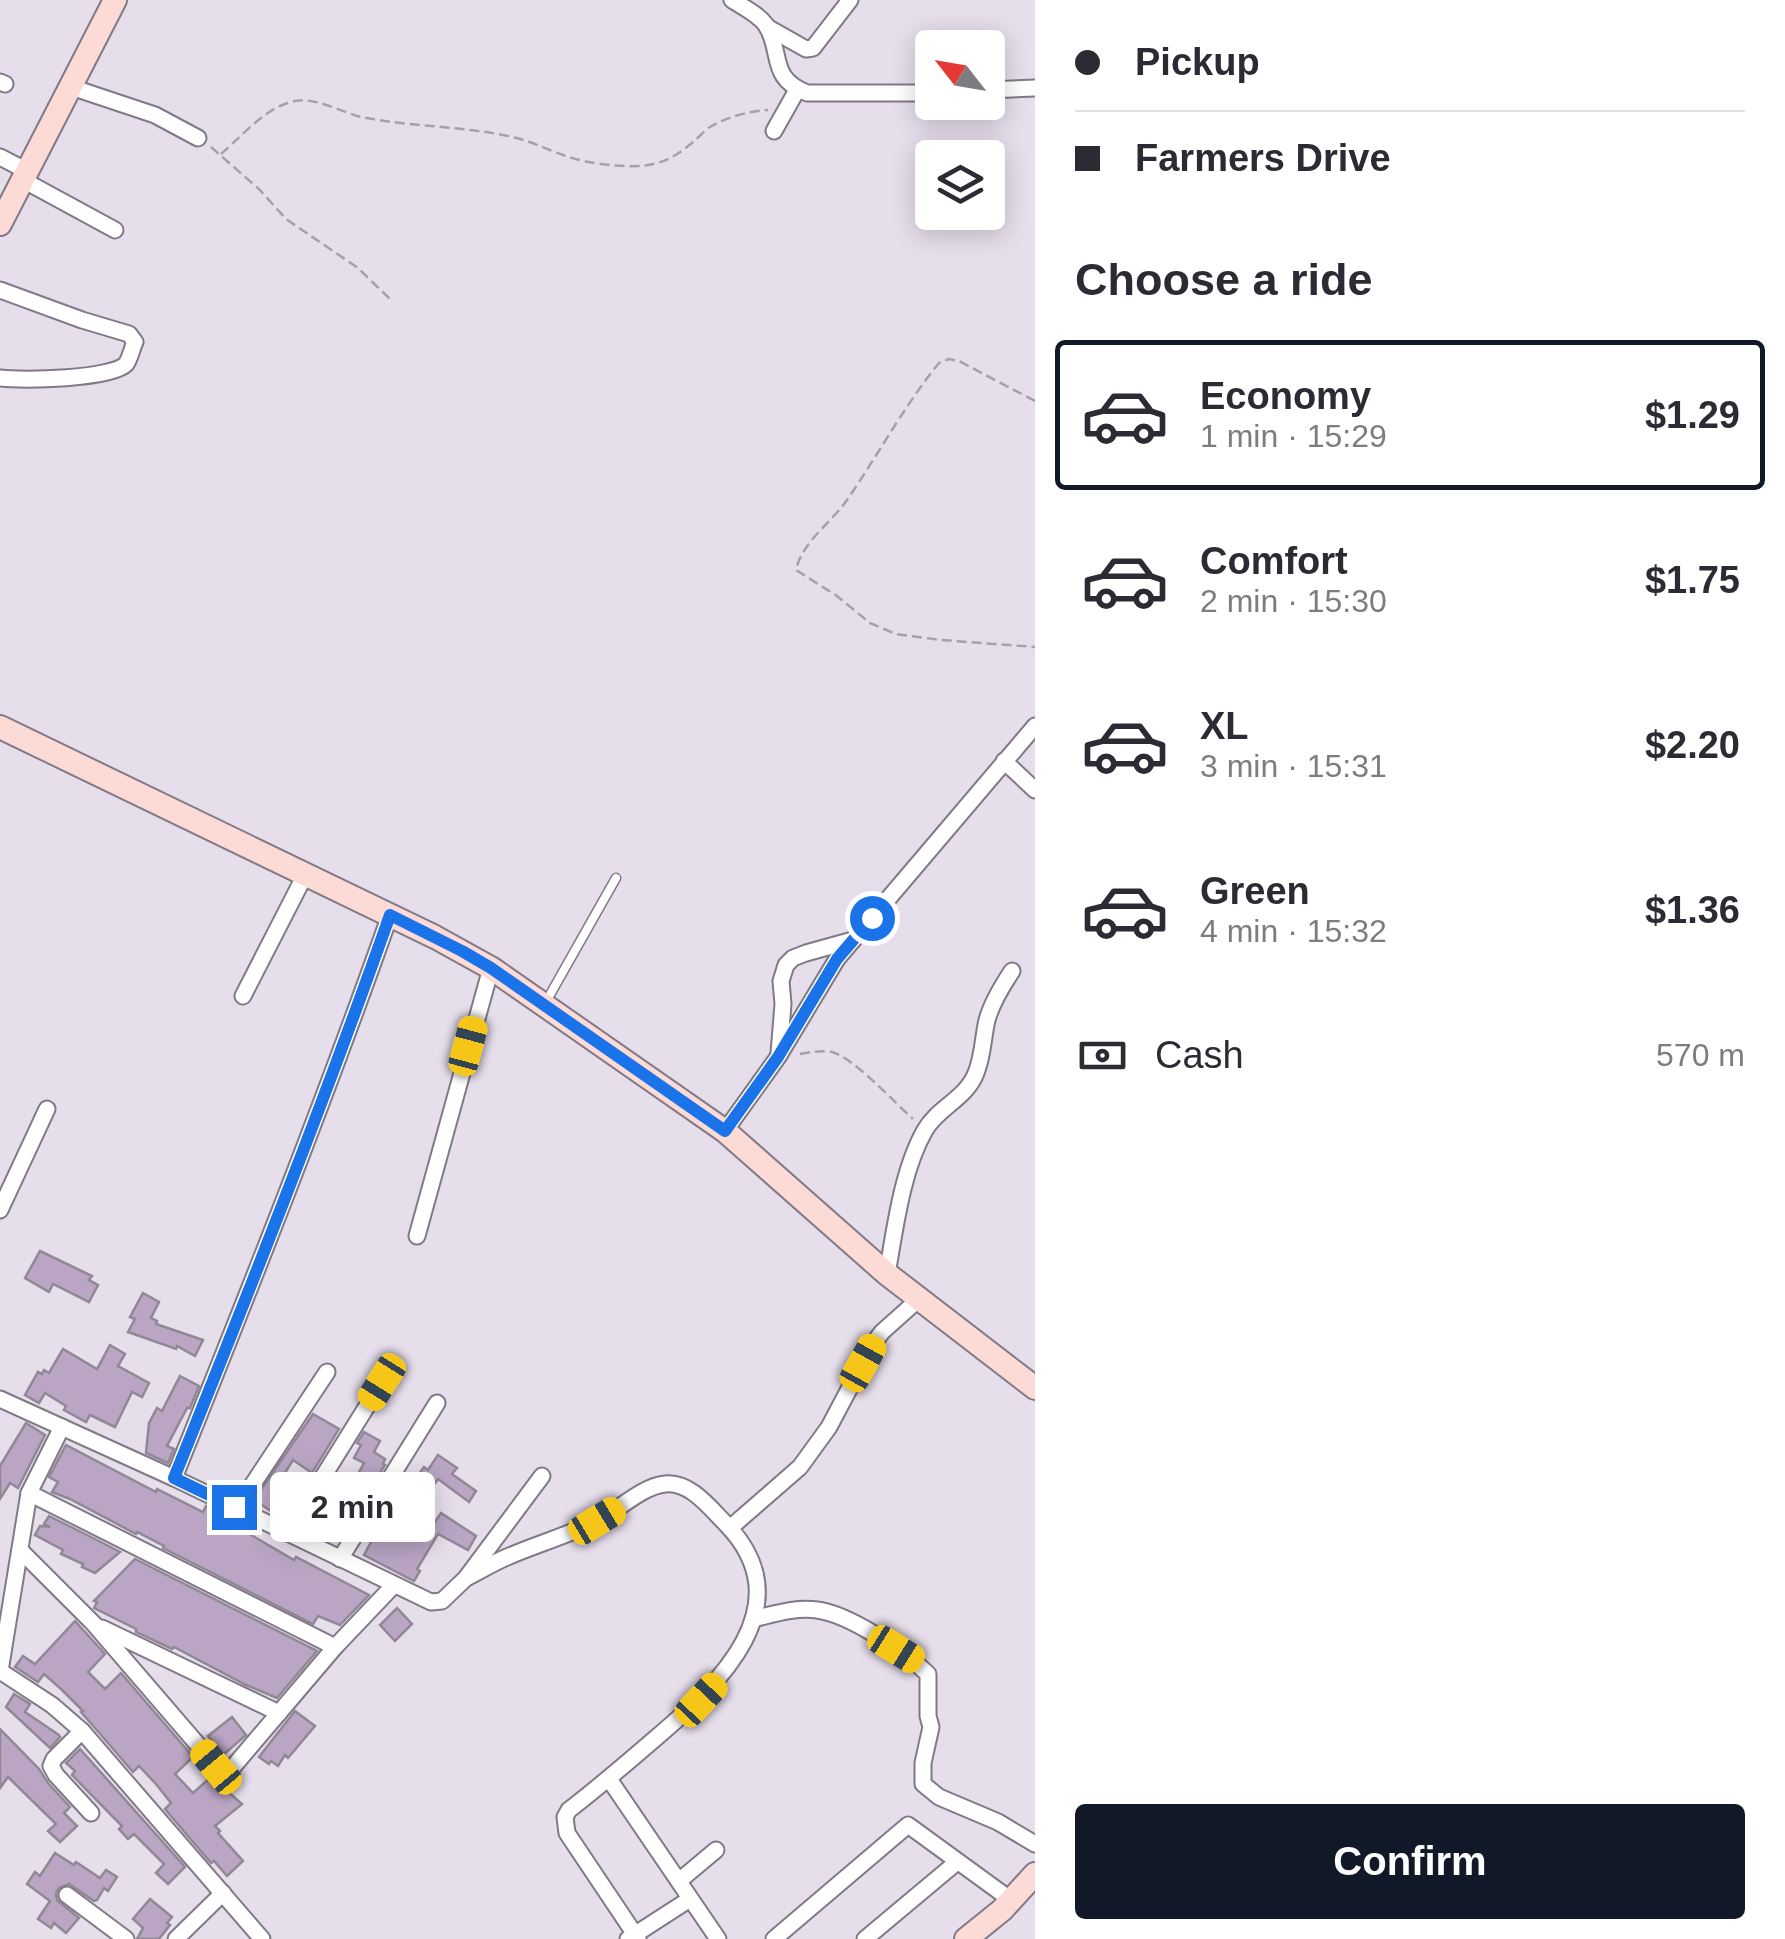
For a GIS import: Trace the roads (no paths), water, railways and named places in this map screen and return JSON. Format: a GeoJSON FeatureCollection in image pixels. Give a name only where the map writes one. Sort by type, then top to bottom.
{"type":"FeatureCollection","features":[{"type":"Feature","properties":{"kind":"street"},"geometry":{"type":"LineString","coordinates":[[0,224],[114,0]]}},
{"type":"Feature","properties":{"kind":"street"},"geometry":{"type":"LineString","coordinates":[[739,2],[767,27],[806,49],[813,48],[850,0]]}},
{"type":"Feature","properties":{"kind":"street"},"geometry":{"type":"LineString","coordinates":[[767,27],[782,75],[797,90],[915,93]]}},
{"type":"Feature","properties":{"kind":"street"},"geometry":{"type":"LineString","coordinates":[[1005,88],[1034,85]]}},
{"type":"Feature","properties":{"kind":"street"},"geometry":{"type":"LineString","coordinates":[[70,87],[155,115],[198,138]]}},
{"type":"Feature","properties":{"kind":"street"},"geometry":{"type":"LineString","coordinates":[[774,131],[797,90]]}},
{"type":"Feature","properties":{"kind":"street"},"geometry":{"type":"LineString","coordinates":[[0,158],[115,230]]}},
{"type":"Feature","properties":{"kind":"street"},"geometry":{"type":"LineString","coordinates":[[0,290],[129,334],[134,342],[124,366],[112,370],[54,380],[0,378]]}},
{"type":"Feature","properties":{"kind":"street"},"geometry":{"type":"LineString","coordinates":[[725,1131],[853,940],[1035,726]]}},
{"type":"Feature","properties":{"kind":"street"},"geometry":{"type":"LineString","coordinates":[[0,727],[390,915],[491,968],[725,1131],[887,1274],[1035,1388]]}},
{"type":"Feature","properties":{"kind":"street"},"geometry":{"type":"LineString","coordinates":[[1004,761],[1035,790]]}},
{"type":"Feature","properties":{"kind":"street"},"geometry":{"type":"LineString","coordinates":[[243,996],[305,875]]}},
{"type":"Feature","properties":{"kind":"street"},"geometry":{"type":"LineString","coordinates":[[174,1478],[302,1159],[390,915]]}},
{"type":"Feature","properties":{"kind":"street"},"geometry":{"type":"LineString","coordinates":[[778,1057],[781,980],[786,966],[806,953],[853,940]]}},
{"type":"Feature","properties":{"kind":"street"},"geometry":{"type":"LineString","coordinates":[[417,1236],[491,968]]}},
{"type":"Feature","properties":{"kind":"street"},"geometry":{"type":"LineString","coordinates":[[887,1274],[898,1210],[924,1130],[951,1105],[977,1072],[987,1020],[1012,971]]}},
{"type":"Feature","properties":{"kind":"street"},"geometry":{"type":"LineString","coordinates":[[0,1210],[48,1109]]}},
{"type":"Feature","properties":{"kind":"street"},"geometry":{"type":"LineString","coordinates":[[730,1528],[800,1467],[829,1427],[873,1344],[919,1299]]}},
{"type":"Feature","properties":{"kind":"street"},"geometry":{"type":"LineString","coordinates":[[234,1507],[327,1372]]}},
{"type":"Feature","properties":{"kind":"street"},"geometry":{"type":"LineString","coordinates":[[288,1533],[382,1382]]}},
{"type":"Feature","properties":{"kind":"street"},"geometry":{"type":"LineString","coordinates":[[0,1399],[436,1603],[442,1602],[466,1578],[542,1476]]}},
{"type":"Feature","properties":{"kind":"street"},"geometry":{"type":"LineString","coordinates":[[340,1559],[437,1403]]}},
{"type":"Feature","properties":{"kind":"street"},"geometry":{"type":"LineString","coordinates":[[62,1426],[28,1493],[0,1672],[52,1705],[82,1730],[262,1939]]}},
{"type":"Feature","properties":{"kind":"street"},"geometry":{"type":"LineString","coordinates":[[466,1578],[506,1557],[597,1521],[658,1485],[678,1484],[694,1493],[730,1528],[754,1570],[756,1583],[753,1619],[742,1645],[701,1700],[569,1810],[564,1825],[634,1938],[690,1899]]}},
{"type":"Feature","properties":{"kind":"street"},"geometry":{"type":"LineString","coordinates":[[28,1493],[334,1647]]}},
{"type":"Feature","properties":{"kind":"street"},"geometry":{"type":"LineString","coordinates":[[20,1550],[94,1624],[216,1767],[223,1770],[233,1767],[334,1647],[394,1585]]}},
{"type":"Feature","properties":{"kind":"street"},"geometry":{"type":"LineString","coordinates":[[753,1619],[797,1609],[818,1610],[844,1617],[914,1660],[928,1674],[931,1726],[923,1763],[924,1784],[939,1797],[998,1822],[1035,1844]]}},
{"type":"Feature","properties":{"kind":"street"},"geometry":{"type":"LineString","coordinates":[[94,1624],[279,1712]]}},
{"type":"Feature","properties":{"kind":"street"},"geometry":{"type":"LineString","coordinates":[[82,1730],[51,1766],[90,1813]]}},
{"type":"Feature","properties":{"kind":"street"},"geometry":{"type":"LineString","coordinates":[[609,1780],[718,1939]]}},
{"type":"Feature","properties":{"kind":"street"},"geometry":{"type":"LineString","coordinates":[[774,1939],[908,1824],[1012,1900]]}},
{"type":"Feature","properties":{"kind":"street"},"geometry":{"type":"LineString","coordinates":[[679,1881],[716,1850]]}},
{"type":"Feature","properties":{"kind":"street"},"geometry":{"type":"LineString","coordinates":[[865,1939],[957,1862]]}},
{"type":"Feature","properties":{"kind":"street"},"geometry":{"type":"LineString","coordinates":[[966,1939],[1012,1900],[1035,1874]]}},
{"type":"Feature","properties":{"kind":"street"},"geometry":{"type":"LineString","coordinates":[[176,1939],[223,1893]]}},
{"type":"Feature","properties":{"kind":"street"},"geometry":{"type":"LineString","coordinates":[[67,1895],[129,1939],[142,1939]]}},
{"type":"Feature","properties":{"kind":"lane"},"geometry":{"type":"LineString","coordinates":[[544,1005],[616,878]]}}]}
